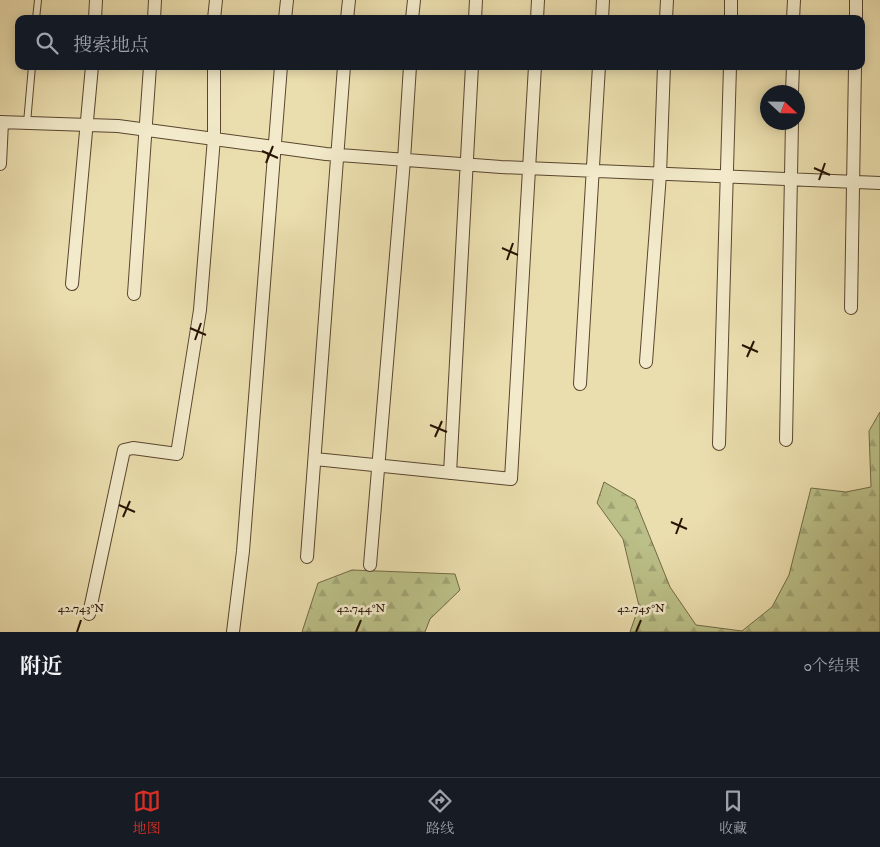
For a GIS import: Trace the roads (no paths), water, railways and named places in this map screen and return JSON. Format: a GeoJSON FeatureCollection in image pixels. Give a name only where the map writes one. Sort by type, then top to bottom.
{"type":"FeatureCollection","features":[{"type":"Feature","properties":{"kind":"street"},"geometry":{"type":"LineString","coordinates":[[95,15],[96,0]]}},
{"type":"Feature","properties":{"kind":"street"},"geometry":{"type":"LineString","coordinates":[[154,15],[156,0]]}},
{"type":"Feature","properties":{"kind":"street"},"geometry":{"type":"LineString","coordinates":[[214,15],[216,0]]}},
{"type":"Feature","properties":{"kind":"street"},"geometry":{"type":"LineString","coordinates":[[286,15],[287,0]]}},
{"type":"Feature","properties":{"kind":"street"},"geometry":{"type":"LineString","coordinates":[[347,15],[349,0]]}},
{"type":"Feature","properties":{"kind":"street"},"geometry":{"type":"LineString","coordinates":[[412,15],[414,0]]}},
{"type":"Feature","properties":{"kind":"street"},"geometry":{"type":"LineString","coordinates":[[474,15],[476,0]]}},
{"type":"Feature","properties":{"kind":"street"},"geometry":{"type":"LineString","coordinates":[[537,15],[538,0]]}},
{"type":"Feature","properties":{"kind":"street"},"geometry":{"type":"LineString","coordinates":[[602,0],[602,15]]}},
{"type":"Feature","properties":{"kind":"street"},"geometry":{"type":"LineString","coordinates":[[666,15],[667,0]]}},
{"type":"Feature","properties":{"kind":"street"},"geometry":{"type":"LineString","coordinates":[[731,0],[731,15]]}},
{"type":"Feature","properties":{"kind":"street"},"geometry":{"type":"LineString","coordinates":[[793,15],[794,0]]}},
{"type":"Feature","properties":{"kind":"street"},"geometry":{"type":"LineString","coordinates":[[856,0],[856,15]]}},
{"type":"Feature","properties":{"kind":"street"},"geometry":{"type":"LineString","coordinates":[[72,284],[92,70]]}},
{"type":"Feature","properties":{"kind":"street"},"geometry":{"type":"LineString","coordinates":[[134,294],[150,70]]}},
{"type":"Feature","properties":{"kind":"street"},"geometry":{"type":"LineString","coordinates":[[89,614],[124,450],[133,448],[177,454],[200,310],[214,138],[214,70]]}},
{"type":"Feature","properties":{"kind":"street"},"geometry":{"type":"LineString","coordinates":[[233,632],[243,551],[281,70]]}},
{"type":"Feature","properties":{"kind":"street"},"geometry":{"type":"LineString","coordinates":[[307,557],[344,70]]}},
{"type":"Feature","properties":{"kind":"street"},"geometry":{"type":"LineString","coordinates":[[370,565],[410,70]]}},
{"type":"Feature","properties":{"kind":"street"},"geometry":{"type":"LineString","coordinates":[[450,473],[472,70]]}},
{"type":"Feature","properties":{"kind":"street"},"geometry":{"type":"LineString","coordinates":[[314,459],[511,478],[534,70]]}},
{"type":"Feature","properties":{"kind":"street"},"geometry":{"type":"LineString","coordinates":[[580,384],[599,70]]}},
{"type":"Feature","properties":{"kind":"street"},"geometry":{"type":"LineString","coordinates":[[646,362],[660,174],[664,70]]}},
{"type":"Feature","properties":{"kind":"street"},"geometry":{"type":"LineString","coordinates":[[719,444],[730,70]]}},
{"type":"Feature","properties":{"kind":"street"},"geometry":{"type":"LineString","coordinates":[[792,70],[792,85]]}},
{"type":"Feature","properties":{"kind":"street"},"geometry":{"type":"LineString","coordinates":[[851,308],[855,70]]}},
{"type":"Feature","properties":{"kind":"street"},"geometry":{"type":"LineString","coordinates":[[0,164],[1,122],[146,129],[274,148],[467,165],[880,183]]}},
{"type":"Feature","properties":{"kind":"street"},"geometry":{"type":"LineString","coordinates":[[786,440],[792,130]]}},
{"type":"Feature","properties":{"kind":"lane"},"geometry":{"type":"LineString","coordinates":[[36,15],[38,0]]}},
{"type":"Feature","properties":{"kind":"lane"},"geometry":{"type":"LineString","coordinates":[[27,123],[32,70]]}}]}
